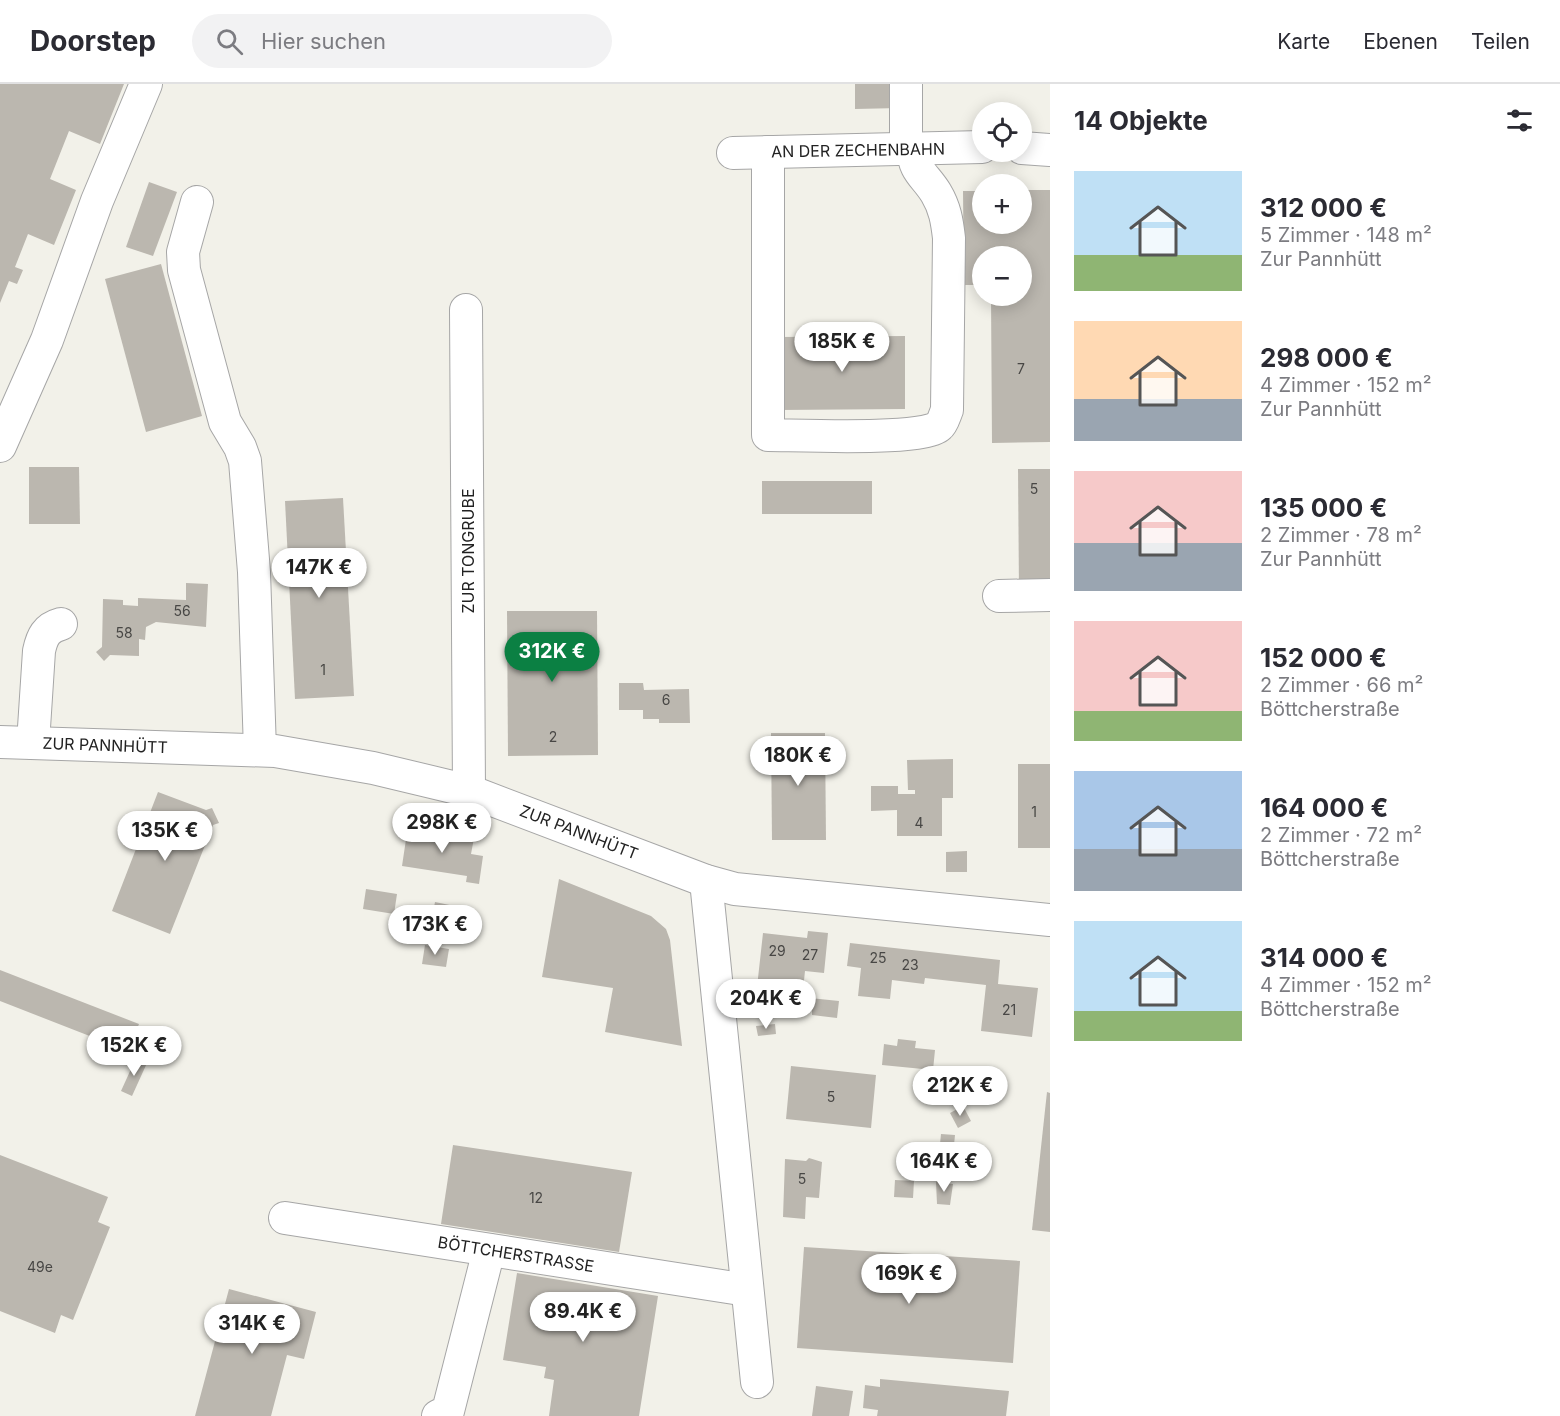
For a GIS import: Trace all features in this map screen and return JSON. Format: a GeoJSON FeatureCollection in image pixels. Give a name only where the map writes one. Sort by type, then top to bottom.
{"type":"FeatureCollection","features":[{"type":"Feature","properties":{"kind":"street"},"geometry":{"type":"LineString","coordinates":[[0,446],[47,340],[97,201],[146,84]]}},
{"type":"Feature","properties":{"kind":"street"},"geometry":{"type":"LineString","coordinates":[[768,152],[768,435],[924,433],[939,426],[947,410],[950,238],[946,214],[936,193],[914,165],[909,149],[906,84]]}},
{"type":"Feature","properties":{"kind":"street","name":"AN DER ZECHENBAHN"},"geometry":{"type":"LineString","coordinates":[[733,153],[972,147]]}},
{"type":"Feature","properties":{"kind":"street"},"geometry":{"type":"LineString","coordinates":[[1032,149],[1050,150]]}},
{"type":"Feature","properties":{"kind":"street"},"geometry":{"type":"LineString","coordinates":[[197,202],[183,252],[184,270],[225,422],[240,447],[245,461],[254,572],[260,750]]}},
{"type":"Feature","properties":{"kind":"street","name":"ZUR TONGRUBE"},"geometry":{"type":"LineString","coordinates":[[466,310],[469,791]]}},
{"type":"Feature","properties":{"kind":"street"},"geometry":{"type":"LineString","coordinates":[[999,596],[1050,595]]}},
{"type":"Feature","properties":{"kind":"street"},"geometry":{"type":"LineString","coordinates":[[33,743],[39,651],[42,637],[51,627],[61,624]]}},
{"type":"Feature","properties":{"kind":"street","name":"ZUR PANNHÜTT"},"geometry":{"type":"LineString","coordinates":[[0,742],[260,750],[373,768],[469,791],[706,881],[735,889],[794,897],[1050,920]]}},
{"type":"Feature","properties":{"kind":"street"},"geometry":{"type":"LineString","coordinates":[[706,881],[757,1382]]}},
{"type":"Feature","properties":{"kind":"street","name":"BÖTTCHERSTRASSE"},"geometry":{"type":"LineString","coordinates":[[285,1218],[747,1290]]}},
{"type":"Feature","properties":{"kind":"street"},"geometry":{"type":"LineString","coordinates":[[438,1416],[448,1411],[489,1250]]}},
{"type":"Feature","properties":{"kind":"building"},"geometry":{"type":"Polygon","coordinates":[[[0,84],[124,84],[100,144],[69,131],[50,179],[76,190],[54,245],[28,234],[15,267],[23,270],[17,284],[9,281],[0,303],[0,84]]]}},
{"type":"Feature","properties":{"kind":"building"},"geometry":{"type":"Polygon","coordinates":[[[855,84],[899,84],[900,108],[855,109],[855,84]]]}},
{"type":"Feature","properties":{"kind":"building"},"geometry":{"type":"Polygon","coordinates":[[[149,182],[177,192],[153,256],[126,247],[149,182]]]}},
{"type":"Feature","properties":{"kind":"building"},"geometry":{"type":"Polygon","coordinates":[[[1032,190],[1050,190],[1050,442],[992,443],[991,306],[1032,306],[1032,246],[972,246],[972,285],[964,285],[963,191],[972,191],[972,234],[1032,234],[1032,190]]]}},
{"type":"Feature","properties":{"kind":"building"},"geometry":{"type":"Polygon","coordinates":[[[161,264],[202,416],[146,432],[105,279],[161,264]]]}},
{"type":"Feature","properties":{"kind":"building"},"geometry":{"type":"Polygon","coordinates":[[[905,336],[905,409],[779,410],[779,337],[905,336]]]}},
{"type":"Feature","properties":{"kind":"building"},"geometry":{"type":"Polygon","coordinates":[[[29,467],[79,467],[80,524],[29,524],[29,467]]]}},
{"type":"Feature","properties":{"kind":"building"},"geometry":{"type":"Polygon","coordinates":[[[1018,469],[1050,469],[1050,591],[1019,591],[1018,469]]]}},
{"type":"Feature","properties":{"kind":"building"},"geometry":{"type":"Polygon","coordinates":[[[762,481],[872,481],[872,514],[762,514],[762,481]]]}},
{"type":"Feature","properties":{"kind":"building"},"geometry":{"type":"Polygon","coordinates":[[[343,498],[354,696],[295,699],[285,501],[343,498]]]}},
{"type":"Feature","properties":{"kind":"building"},"geometry":{"type":"Polygon","coordinates":[[[186,583],[208,584],[206,627],[156,622],[146,627],[145,640],[139,639],[139,656],[110,655],[104,661],[96,652],[102,647],[103,599],[123,600],[123,605],[138,606],[138,598],[186,600],[186,583]]]}},
{"type":"Feature","properties":{"kind":"building"},"geometry":{"type":"Polygon","coordinates":[[[507,611],[597,611],[598,755],[508,756],[507,611]]]}},
{"type":"Feature","properties":{"kind":"building"},"geometry":{"type":"Polygon","coordinates":[[[619,683],[643,683],[644,690],[689,689],[690,723],[659,723],[659,719],[643,719],[643,710],[619,710],[619,683]]]}},
{"type":"Feature","properties":{"kind":"building"},"geometry":{"type":"Polygon","coordinates":[[[771,733],[825,733],[826,840],[772,840],[771,733]]]}},
{"type":"Feature","properties":{"kind":"building"},"geometry":{"type":"Polygon","coordinates":[[[953,759],[953,798],[942,798],[942,836],[897,836],[897,810],[871,811],[871,786],[898,786],[898,794],[915,794],[915,790],[908,790],[907,760],[953,759]]]}},
{"type":"Feature","properties":{"kind":"building"},"geometry":{"type":"Polygon","coordinates":[[[1018,764],[1050,764],[1050,848],[1018,848],[1018,764]]]}},
{"type":"Feature","properties":{"kind":"building"},"geometry":{"type":"Polygon","coordinates":[[[158,792],[206,810],[212,808],[219,823],[213,825],[170,934],[112,911],[158,792]]]}},
{"type":"Feature","properties":{"kind":"building"},"geometry":{"type":"Polygon","coordinates":[[[408,826],[474,838],[471,854],[483,856],[479,884],[466,882],[467,876],[402,866],[408,826]]]}},
{"type":"Feature","properties":{"kind":"building"},"geometry":{"type":"Polygon","coordinates":[[[967,851],[967,872],[946,872],[946,852],[967,851]]]}},
{"type":"Feature","properties":{"kind":"building"},"geometry":{"type":"Polygon","coordinates":[[[559,879],[651,916],[666,929],[670,940],[682,1046],[605,1032],[613,988],[542,977],[559,879]]]}},
{"type":"Feature","properties":{"kind":"building"},"geometry":{"type":"Polygon","coordinates":[[[366,889],[397,894],[394,914],[363,909],[366,889]]]}},
{"type":"Feature","properties":{"kind":"building"},"geometry":{"type":"Polygon","coordinates":[[[435,902],[469,909],[466,925],[432,917],[435,902]]]}},
{"type":"Feature","properties":{"kind":"building"},"geometry":{"type":"Polygon","coordinates":[[[808,931],[828,933],[824,973],[805,971],[802,999],[788,998],[788,1004],[760,1001],[761,988],[757,987],[763,933],[807,938],[808,931]]]}},
{"type":"Feature","properties":{"kind":"building"},"geometry":{"type":"Polygon","coordinates":[[[850,943],[1000,960],[998,984],[1038,988],[1032,1037],[981,1031],[986,985],[925,978],[924,984],[892,980],[890,999],[858,996],[861,968],[847,966],[850,943]]]}},
{"type":"Feature","properties":{"kind":"building"},"geometry":{"type":"Polygon","coordinates":[[[425,945],[449,949],[446,967],[422,964],[425,945]]]}},
{"type":"Feature","properties":{"kind":"building"},"geometry":{"type":"Polygon","coordinates":[[[0,970],[139,1024],[128,1051],[0,1001],[0,970]]]}},
{"type":"Feature","properties":{"kind":"building"},"geometry":{"type":"Polygon","coordinates":[[[810,998],[839,1001],[837,1018],[812,1015],[812,1010],[809,1010],[810,998]]]}},
{"type":"Feature","properties":{"kind":"building"},"geometry":{"type":"Polygon","coordinates":[[[775,1024],[776,1034],[758,1036],[756,1026],[775,1024]]]}},
{"type":"Feature","properties":{"kind":"building"},"geometry":{"type":"Polygon","coordinates":[[[898,1039],[916,1041],[915,1048],[935,1050],[933,1070],[882,1065],[884,1044],[897,1046],[898,1039]]]}},
{"type":"Feature","properties":{"kind":"building"},"geometry":{"type":"Polygon","coordinates":[[[136,1058],[147,1063],[132,1096],[121,1091],[136,1058]]]}},
{"type":"Feature","properties":{"kind":"building"},"geometry":{"type":"Polygon","coordinates":[[[791,1066],[876,1075],[871,1128],[786,1119],[791,1066]]]}},
{"type":"Feature","properties":{"kind":"building"},"geometry":{"type":"Polygon","coordinates":[[[948,1082],[965,1082],[964,1100],[948,1100],[948,1082]]]}},
{"type":"Feature","properties":{"kind":"building"},"geometry":{"type":"Polygon","coordinates":[[[1047,1092],[1050,1093],[1050,1232],[1032,1230],[1047,1092]]]}},
{"type":"Feature","properties":{"kind":"building"},"geometry":{"type":"Polygon","coordinates":[[[963,1106],[971,1121],[958,1128],[950,1113],[963,1106]]]}},
{"type":"Feature","properties":{"kind":"building"},"geometry":{"type":"Polygon","coordinates":[[[941,1134],[955,1135],[952,1165],[938,1164],[941,1134]]]}},
{"type":"Feature","properties":{"kind":"building"},"geometry":{"type":"Polygon","coordinates":[[[453,1145],[632,1172],[619,1252],[441,1224],[453,1145]]]}},
{"type":"Feature","properties":{"kind":"building"},"geometry":{"type":"Polygon","coordinates":[[[0,1155],[108,1197],[98,1222],[110,1227],[73,1320],[61,1315],[55,1333],[0,1311],[0,1155]]]}},
{"type":"Feature","properties":{"kind":"building"},"geometry":{"type":"Polygon","coordinates":[[[809,1158],[822,1162],[819,1198],[806,1197],[805,1219],[783,1217],[785,1159],[806,1161],[809,1158]]]}},
{"type":"Feature","properties":{"kind":"building"},"geometry":{"type":"Polygon","coordinates":[[[895,1180],[914,1181],[913,1198],[894,1197],[895,1180]]]}},
{"type":"Feature","properties":{"kind":"building"},"geometry":{"type":"Polygon","coordinates":[[[936,1182],[953,1184],[950,1205],[937,1204],[936,1182]]]}},
{"type":"Feature","properties":{"kind":"building"},"geometry":{"type":"Polygon","coordinates":[[[804,1247],[1020,1261],[1013,1363],[797,1348],[804,1247]]]}},
{"type":"Feature","properties":{"kind":"building"},"geometry":{"type":"Polygon","coordinates":[[[517,1273],[658,1296],[639,1416],[549,1416],[554,1380],[544,1378],[546,1367],[503,1360],[517,1273]]]}},
{"type":"Feature","properties":{"kind":"building"},"geometry":{"type":"Polygon","coordinates":[[[229,1289],[316,1312],[304,1359],[287,1355],[271,1416],[195,1416],[229,1289]]]}},
{"type":"Feature","properties":{"kind":"building"},"geometry":{"type":"Polygon","coordinates":[[[880,1379],[1009,1391],[1006,1416],[877,1416],[878,1410],[863,1408],[865,1385],[880,1387],[880,1379]]]}},
{"type":"Feature","properties":{"kind":"building"},"geometry":{"type":"Polygon","coordinates":[[[816,1386],[853,1391],[849,1416],[812,1416],[816,1386]]]}}]}
